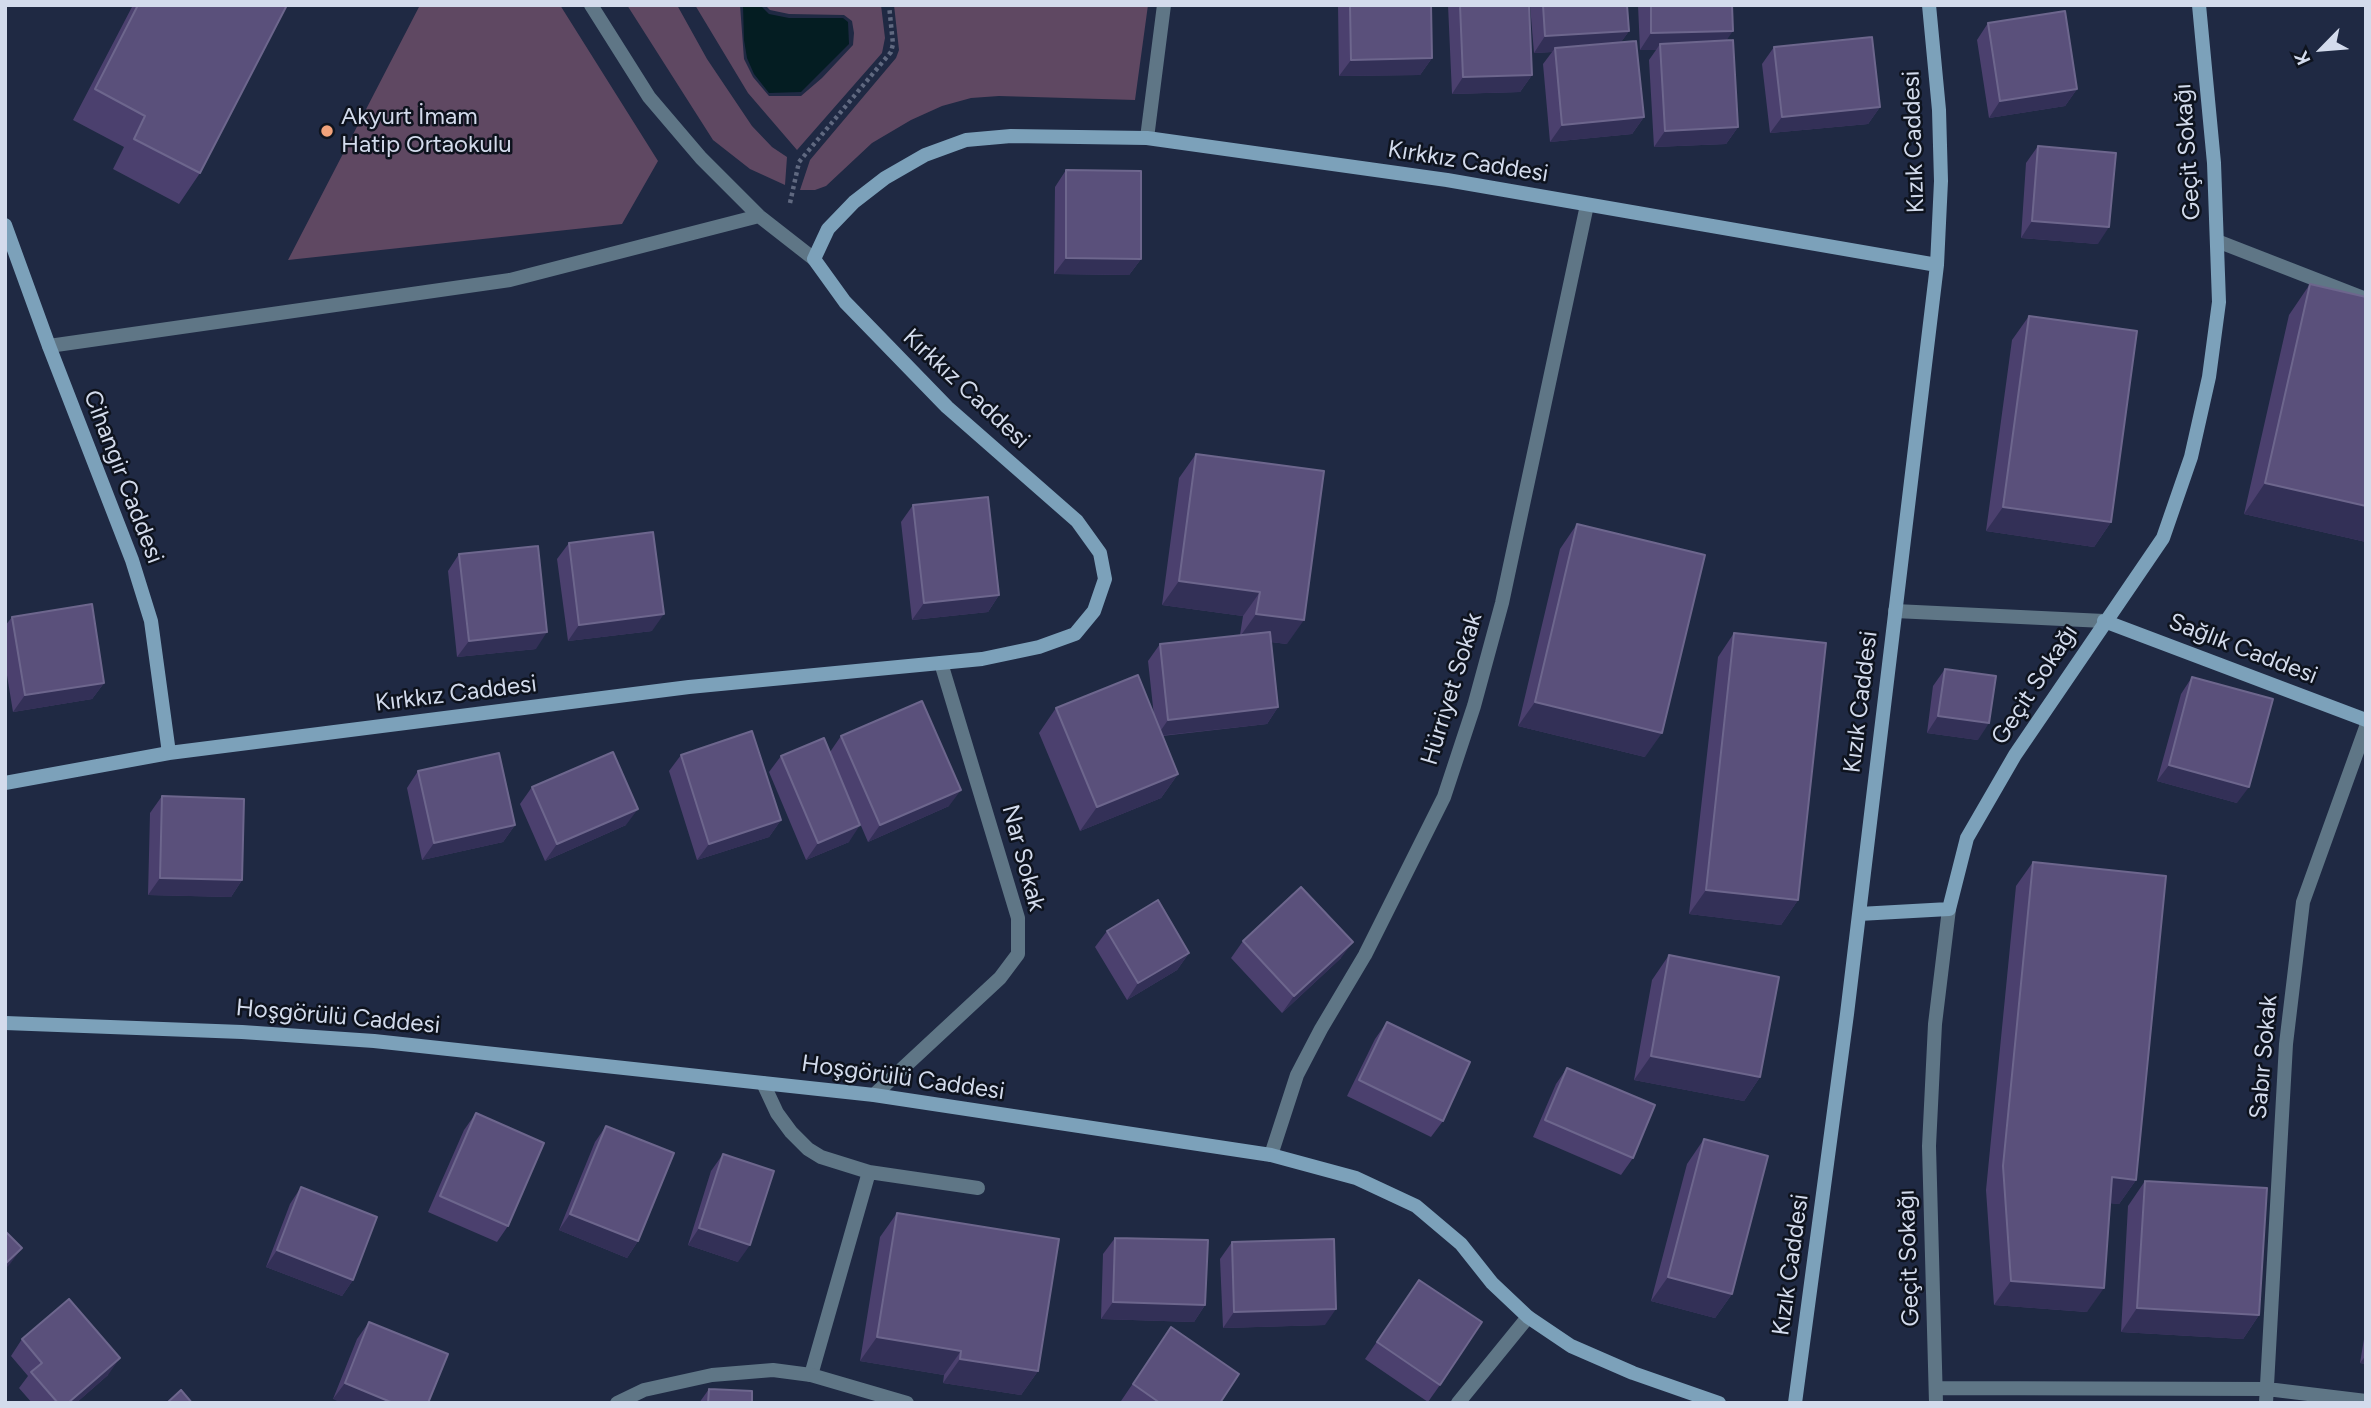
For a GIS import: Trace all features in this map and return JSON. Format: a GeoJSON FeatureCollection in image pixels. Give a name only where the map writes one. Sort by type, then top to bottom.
{"type":"FeatureCollection","features":[{"type":"Feature","properties":{"kind":"street"},"geometry":{"type":"LineString","coordinates":[[591,5],[649,97],[701,159],[759,216],[814,259]]}},
{"type":"Feature","properties":{"kind":"street"},"geometry":{"type":"LineString","coordinates":[[1147,138],[1164,5]]}},
{"type":"Feature","properties":{"kind":"street","name":"Kızık Caddesi"},"geometry":{"type":"LineString","coordinates":[[1796,1403],[1937,265],[1940,134],[1929,5]]}},
{"type":"Feature","properties":{"kind":"street","name":"Geçit Sokağı"},"geometry":{"type":"LineString","coordinates":[[1936,1396],[1928,1146],[1935,1024],[1949,909],[1967,838],[2015,755],[2163,537],[2191,457],[2209,377],[2218,302],[2217,241],[2214,163],[2199,5]]}},
{"type":"Feature","properties":{"kind":"street","name":"Kırkkız Caddesi"},"geometry":{"type":"LineString","coordinates":[[5,783],[169,753],[690,687],[982,659],[1039,647],[1075,634],[1094,611],[1105,579],[1100,553],[1077,521],[947,407],[881,340],[845,302],[814,259],[828,229],[854,202],[885,178],[925,155],[966,140],[1011,136],[1147,138],[1447,180],[1937,265]]}},
{"type":"Feature","properties":{"kind":"street","name":"Hürriyet Sokak"},"geometry":{"type":"LineString","coordinates":[[1271,1155],[1297,1075],[1365,955],[1444,797],[1502,603],[1587,205]]}},
{"type":"Feature","properties":{"kind":"street"},"geometry":{"type":"LineString","coordinates":[[49,346],[510,280],[759,216]]}},
{"type":"Feature","properties":{"kind":"street","name":"Cihangir Caddesi"},"geometry":{"type":"LineString","coordinates":[[5,225],[8,240],[132,561],[151,621],[169,753]]}},
{"type":"Feature","properties":{"kind":"street"},"geometry":{"type":"LineString","coordinates":[[2217,241],[2366,299]]}},
{"type":"Feature","properties":{"kind":"street"},"geometry":{"type":"LineString","coordinates":[[1895,611],[2104,621]]}},
{"type":"Feature","properties":{"kind":"street","name":"Sağlık Caddesi"},"geometry":{"type":"LineString","coordinates":[[2104,621],[2366,720]]}},
{"type":"Feature","properties":{"kind":"street","name":"Nar Sokak"},"geometry":{"type":"LineString","coordinates":[[874,1095],[1000,978],[1018,954],[1018,918],[942,663]]}},
{"type":"Feature","properties":{"kind":"street","name":"Sabır Sokak"},"geometry":{"type":"LineString","coordinates":[[2266,1396],[2286,1044],[2303,902],[2366,727]]}},
{"type":"Feature","properties":{"kind":"street"},"geometry":{"type":"LineString","coordinates":[[1858,914],[1949,909]]}},
{"type":"Feature","properties":{"kind":"street","name":"Hoşgörülü Caddesi"},"geometry":{"type":"LineString","coordinates":[[5,1023],[242,1031],[374,1041],[874,1095],[1271,1155],[1356,1178],[1416,1206],[1461,1244],[1492,1283],[1528,1317],[1571,1346],[1633,1373],[1719,1403]]}},
{"type":"Feature","properties":{"kind":"street"},"geometry":{"type":"LineString","coordinates":[[763,1083],[791,1132],[808,1149],[821,1157],[869,1172],[978,1188]]}},
{"type":"Feature","properties":{"kind":"street"},"geometry":{"type":"LineString","coordinates":[[811,1375],[869,1172]]}},
{"type":"Feature","properties":{"kind":"street"},"geometry":{"type":"LineString","coordinates":[[1458,1403],[1528,1317]]}},
{"type":"Feature","properties":{"kind":"street"},"geometry":{"type":"LineString","coordinates":[[617,1403],[644,1390],[712,1375],[773,1370],[811,1375],[907,1403]]}},
{"type":"Feature","properties":{"kind":"street"},"geometry":{"type":"LineString","coordinates":[[1936,1396],[2266,1396],[2366,1401]]}},
{"type":"Feature","properties":{"kind":"path"},"geometry":{"type":"LineString","coordinates":[[783,234],[799,162],[891,52],[893,44],[889,5]]}},
{"type":"Feature","properties":{"kind":"shaded area"},"geometry":{"type":"Polygon","coordinates":[[[420,5],[560,5],[658,161],[622,224],[288,260],[420,5]]]}},
{"type":"Feature","properties":{"kind":"shaded area"},"geometry":{"type":"Polygon","coordinates":[[[627,5],[677,5],[707,59],[752,126],[772,147],[787,157],[785,185],[750,169],[713,140],[627,5]]]}},
{"type":"Feature","properties":{"kind":"shaded area"},"geometry":{"type":"Polygon","coordinates":[[[695,5],[740,5],[744,59],[753,77],[769,96],[801,96],[853,45],[854,33],[852,21],[844,15],[789,14],[770,10],[765,5],[881,5],[885,38],[882,53],[797,150],[748,93],[695,5]]]}},
{"type":"Feature","properties":{"kind":"shaded area"},"geometry":{"type":"Polygon","coordinates":[[[743,5],[760,5],[769,14],[789,18],[843,18],[848,22],[849,44],[801,92],[769,93],[754,74],[747,58],[743,5]]]}},
{"type":"Feature","properties":{"kind":"shaded area"},"geometry":{"type":"Polygon","coordinates":[[[894,5],[1148,5],[1135,100],[999,96],[971,98],[942,106],[911,120],[872,143],[826,186],[815,190],[800,190],[810,160],[896,58],[899,50],[894,5]]]}},
{"type":"Feature","properties":{"kind":"building"},"geometry":{"type":"Polygon","coordinates":[[[138,5],[287,5],[200,173],[134,139],[145,116],[95,89],[138,5]]]}},
{"type":"Feature","properties":{"kind":"building"},"geometry":{"type":"Polygon","coordinates":[[[1350,5],[1431,5],[1432,58],[1351,60],[1350,5]]]}},
{"type":"Feature","properties":{"kind":"building"},"geometry":{"type":"Polygon","coordinates":[[[1460,5],[1529,5],[1532,75],[1463,77],[1460,5]]]}},
{"type":"Feature","properties":{"kind":"building"},"geometry":{"type":"Polygon","coordinates":[[[1543,5],[1627,5],[1629,31],[1545,36],[1543,5]]]}},
{"type":"Feature","properties":{"kind":"building"},"geometry":{"type":"Polygon","coordinates":[[[1651,5],[1732,5],[1733,31],[1651,33],[1651,5]]]}},
{"type":"Feature","properties":{"kind":"building"},"geometry":{"type":"Polygon","coordinates":[[[2065,11],[2077,89],[2000,101],[1988,23],[2065,11]]]}},
{"type":"Feature","properties":{"kind":"building"},"geometry":{"type":"Polygon","coordinates":[[[1872,37],[1880,107],[1782,117],[1774,47],[1872,37]]]}},
{"type":"Feature","properties":{"kind":"building"},"geometry":{"type":"Polygon","coordinates":[[[1733,40],[1738,127],[1665,131],[1660,44],[1733,40]]]}},
{"type":"Feature","properties":{"kind":"building"},"geometry":{"type":"Polygon","coordinates":[[[1636,41],[1644,117],[1562,125],[1555,48],[1636,41]]]}},
{"type":"Feature","properties":{"kind":"building"},"geometry":{"type":"Polygon","coordinates":[[[2038,146],[2116,153],[2109,227],[2032,221],[2038,146]]]}},
{"type":"Feature","properties":{"kind":"building"},"geometry":{"type":"Polygon","coordinates":[[[1066,170],[1141,171],[1141,259],[1066,258],[1066,170]]]}},
{"type":"Feature","properties":{"kind":"building"},"geometry":{"type":"Polygon","coordinates":[[[2310,284],[2366,297],[2366,506],[2265,483],[2310,284]]]}},
{"type":"Feature","properties":{"kind":"building"},"geometry":{"type":"Polygon","coordinates":[[[2029,316],[2137,331],[2111,522],[2003,507],[2029,316]]]}},
{"type":"Feature","properties":{"kind":"building"},"geometry":{"type":"Polygon","coordinates":[[[1196,454],[1324,471],[1304,620],[1256,614],[1260,592],[1179,581],[1196,454]]]}},
{"type":"Feature","properties":{"kind":"building"},"geometry":{"type":"Polygon","coordinates":[[[988,497],[999,595],[924,603],[913,505],[988,497]]]}},
{"type":"Feature","properties":{"kind":"building"},"geometry":{"type":"Polygon","coordinates":[[[1577,524],[1705,555],[1662,733],[1535,702],[1577,524]]]}},
{"type":"Feature","properties":{"kind":"building"},"geometry":{"type":"Polygon","coordinates":[[[653,532],[664,614],[579,625],[569,543],[653,532]]]}},
{"type":"Feature","properties":{"kind":"building"},"geometry":{"type":"Polygon","coordinates":[[[538,546],[547,632],[469,641],[459,554],[538,546]]]}},
{"type":"Feature","properties":{"kind":"building"},"geometry":{"type":"Polygon","coordinates":[[[92,604],[104,683],[25,695],[12,617],[92,604]]]}},
{"type":"Feature","properties":{"kind":"building"},"geometry":{"type":"Polygon","coordinates":[[[1270,632],[1278,707],[1168,720],[1160,644],[1270,632]]]}},
{"type":"Feature","properties":{"kind":"building"},"geometry":{"type":"Polygon","coordinates":[[[1734,633],[1826,643],[1798,900],[1706,890],[1734,633]]]}},
{"type":"Feature","properties":{"kind":"building"},"geometry":{"type":"Polygon","coordinates":[[[1945,669],[1996,676],[1989,723],[1938,716],[1945,669]]]}},
{"type":"Feature","properties":{"kind":"building"},"geometry":{"type":"Polygon","coordinates":[[[1138,675],[1178,774],[1097,807],[1056,708],[1138,675]]]}},
{"type":"Feature","properties":{"kind":"building"},"geometry":{"type":"Polygon","coordinates":[[[2192,677],[2273,699],[2249,787],[2169,765],[2192,677]]]}},
{"type":"Feature","properties":{"kind":"building"},"geometry":{"type":"Polygon","coordinates":[[[922,701],[961,790],[880,825],[841,736],[922,701]]]}},
{"type":"Feature","properties":{"kind":"building"},"geometry":{"type":"Polygon","coordinates":[[[752,731],[781,820],[709,844],[681,755],[752,731]]]}},
{"type":"Feature","properties":{"kind":"building"},"geometry":{"type":"Polygon","coordinates":[[[824,738],[860,825],[818,843],[781,756],[824,738]]]}},
{"type":"Feature","properties":{"kind":"building"},"geometry":{"type":"Polygon","coordinates":[[[613,752],[638,809],[557,844],[532,787],[613,752]]]}},
{"type":"Feature","properties":{"kind":"building"},"geometry":{"type":"Polygon","coordinates":[[[499,753],[515,825],[434,843],[418,771],[499,753]]]}},
{"type":"Feature","properties":{"kind":"building"},"geometry":{"type":"Polygon","coordinates":[[[162,796],[244,799],[242,880],[160,878],[162,796]]]}},
{"type":"Feature","properties":{"kind":"building"},"geometry":{"type":"Polygon","coordinates":[[[2033,862],[2166,876],[2136,1180],[2112,1177],[2104,1288],[2011,1281],[2003,1166],[2033,862]]]}},
{"type":"Feature","properties":{"kind":"building"},"geometry":{"type":"Polygon","coordinates":[[[1301,887],[1353,942],[1294,996],[1243,941],[1301,887]]]}},
{"type":"Feature","properties":{"kind":"building"},"geometry":{"type":"Polygon","coordinates":[[[1158,900],[1189,953],[1138,983],[1107,931],[1158,900]]]}},
{"type":"Feature","properties":{"kind":"building"},"geometry":{"type":"Polygon","coordinates":[[[1669,955],[1779,977],[1760,1077],[1651,1056],[1669,955]]]}},
{"type":"Feature","properties":{"kind":"building"},"geometry":{"type":"Polygon","coordinates":[[[1387,1022],[1470,1062],[1443,1121],[1359,1080],[1387,1022]]]}},
{"type":"Feature","properties":{"kind":"building"},"geometry":{"type":"Polygon","coordinates":[[[1567,1068],[1655,1105],[1633,1158],[1545,1120],[1567,1068]]]}},
{"type":"Feature","properties":{"kind":"building"},"geometry":{"type":"Polygon","coordinates":[[[476,1113],[544,1143],[508,1226],[440,1196],[476,1113]]]}},
{"type":"Feature","properties":{"kind":"building"},"geometry":{"type":"Polygon","coordinates":[[[606,1126],[674,1153],[638,1241],[570,1214],[606,1126]]]}},
{"type":"Feature","properties":{"kind":"building"},"geometry":{"type":"Polygon","coordinates":[[[1704,1139],[1768,1156],[1732,1294],[1668,1277],[1704,1139]]]}},
{"type":"Feature","properties":{"kind":"building"},"geometry":{"type":"Polygon","coordinates":[[[723,1154],[774,1171],[750,1245],[699,1228],[723,1154]]]}},
{"type":"Feature","properties":{"kind":"building"},"geometry":{"type":"Polygon","coordinates":[[[2145,1181],[2267,1188],[2259,1315],[2137,1308],[2145,1181]]]}},
{"type":"Feature","properties":{"kind":"building"},"geometry":{"type":"Polygon","coordinates":[[[301,1187],[377,1217],[353,1280],[277,1250],[301,1187]]]}},
{"type":"Feature","properties":{"kind":"building"},"geometry":{"type":"Polygon","coordinates":[[[897,1213],[1059,1239],[1038,1371],[960,1359],[961,1351],[877,1337],[897,1213]]]}},
{"type":"Feature","properties":{"kind":"building"},"geometry":{"type":"Polygon","coordinates":[[[5,1231],[22,1248],[5,1264],[5,1231]]]}},
{"type":"Feature","properties":{"kind":"building"},"geometry":{"type":"Polygon","coordinates":[[[1115,1238],[1208,1240],[1205,1305],[1113,1302],[1115,1238]]]}},
{"type":"Feature","properties":{"kind":"building"},"geometry":{"type":"Polygon","coordinates":[[[1334,1239],[1336,1309],[1234,1312],[1232,1242],[1334,1239]]]}},
{"type":"Feature","properties":{"kind":"building"},"geometry":{"type":"Polygon","coordinates":[[[1419,1280],[1482,1322],[1440,1385],[1377,1342],[1419,1280]]]}},
{"type":"Feature","properties":{"kind":"building"},"geometry":{"type":"Polygon","coordinates":[[[69,1299],[120,1358],[68,1403],[58,1403],[31,1372],[42,1363],[22,1339],[69,1299]]]}},
{"type":"Feature","properties":{"kind":"building"},"geometry":{"type":"Polygon","coordinates":[[[369,1322],[448,1354],[428,1403],[393,1403],[345,1383],[369,1322]]]}},
{"type":"Feature","properties":{"kind":"building"},"geometry":{"type":"Polygon","coordinates":[[[1171,1327],[1239,1374],[1220,1403],[1160,1403],[1133,1384],[1171,1327]]]}},
{"type":"Feature","properties":{"kind":"building"},"geometry":{"type":"Polygon","coordinates":[[[709,1389],[752,1391],[752,1403],[708,1403],[709,1389]]]}},
{"type":"Feature","properties":{"kind":"building"},"geometry":{"type":"Polygon","coordinates":[[[181,1390],[192,1403],[167,1403],[181,1390]]]}},
{"type":"Feature","properties":{"kind":"place","name":"Akyurt İmam Hatip Ortaokulu"},"geometry":{"type":"Point","coordinates":[327,131]}}]}
